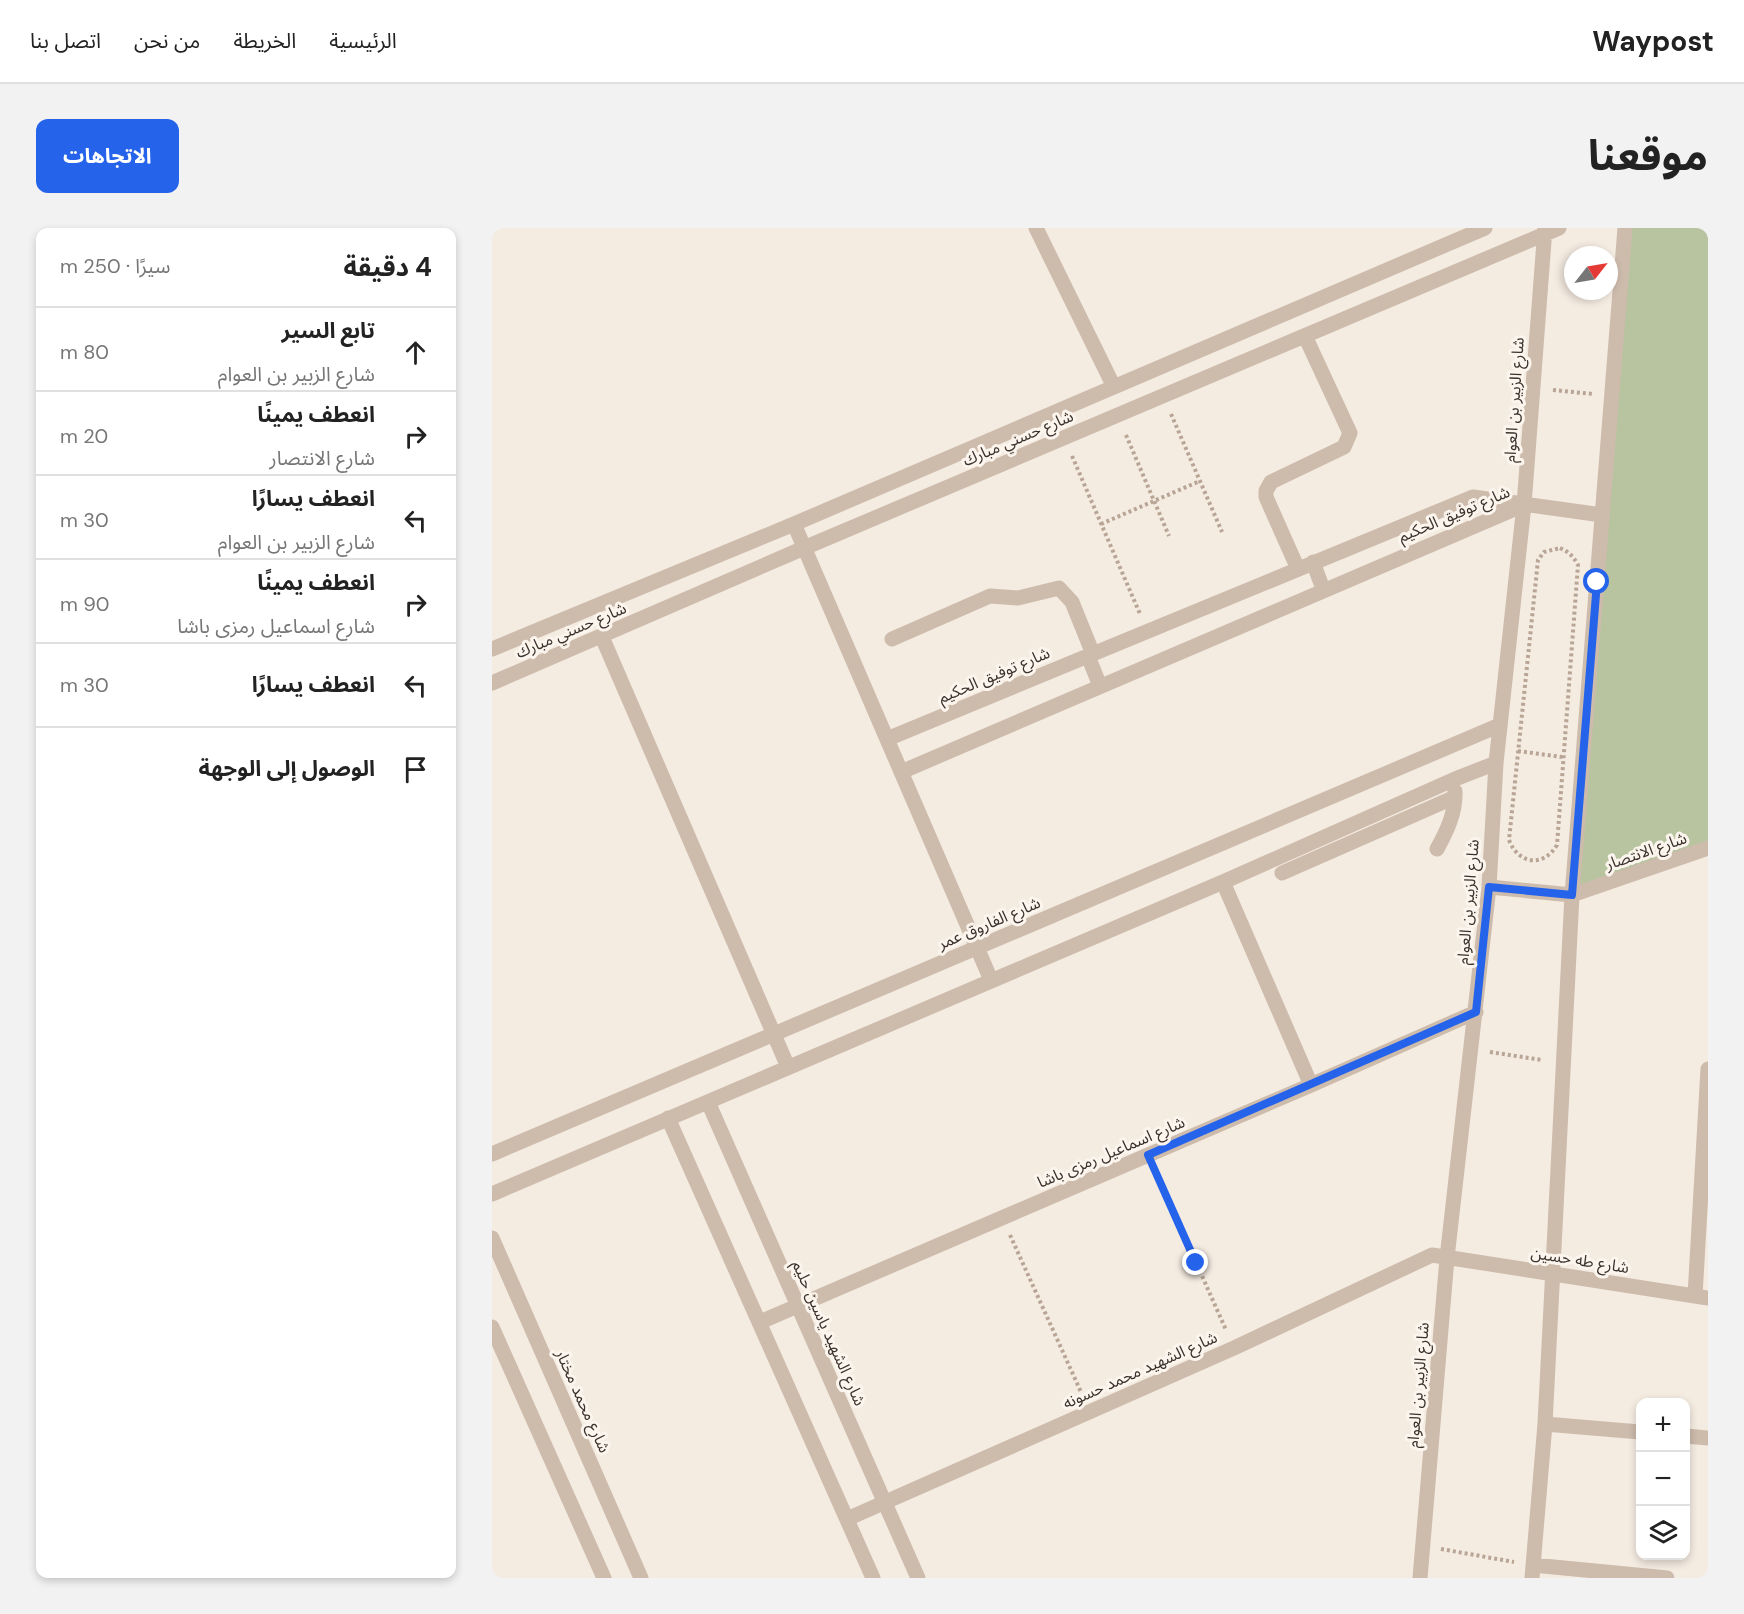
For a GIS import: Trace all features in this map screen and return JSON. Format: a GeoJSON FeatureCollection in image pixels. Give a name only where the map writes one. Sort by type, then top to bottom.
{"type":"FeatureCollection","features":[{"type":"Feature","properties":{"kind":"street"},"geometry":{"type":"LineString","coordinates":[[1036,228],[1114,387]]}},
{"type":"Feature","properties":{"kind":"street","name":"شارع حسني مبارك"},"geometry":{"type":"LineString","coordinates":[[492,649],[794,524],[1485,228]]}},
{"type":"Feature","properties":{"kind":"street","name":"شارع حسني مبارك"},"geometry":{"type":"LineString","coordinates":[[492,683],[1305,336],[1544,231],[1559,228]]}},
{"type":"Feature","properties":{"kind":"street"},"geometry":{"type":"LineString","coordinates":[[1625,228],[1572,895],[1554,1275],[1545,1424],[1532,1571],[1667,1578]]}},
{"type":"Feature","properties":{"kind":"street","name":"شارع الزبير بن العوام"},"geometry":{"type":"LineString","coordinates":[[1420,1578],[1447,1258],[1489,887],[1497,756],[1524,505],[1544,231]]}},
{"type":"Feature","properties":{"kind":"street"},"geometry":{"type":"LineString","coordinates":[[1298,569],[1266,497],[1268,486],[1271,482],[1344,447],[1350,433],[1305,336]]}},
{"type":"Feature","properties":{"kind":"street","name":"شارع توفيق الحكيم"},"geometry":{"type":"LineString","coordinates":[[887,740],[1473,496],[1524,505]]}},
{"type":"Feature","properties":{"kind":"street"},"geometry":{"type":"LineString","coordinates":[[1524,505],[1602,515]]}},
{"type":"Feature","properties":{"kind":"street","name":"شارع توفيق الحكيم"},"geometry":{"type":"LineString","coordinates":[[901,772],[1323,589],[1524,505]]}},
{"type":"Feature","properties":{"kind":"street"},"geometry":{"type":"LineString","coordinates":[[794,524],[991,980]]}},
{"type":"Feature","properties":{"kind":"street"},"geometry":{"type":"LineString","coordinates":[[1313,562],[1323,589]]}},
{"type":"Feature","properties":{"kind":"street"},"geometry":{"type":"LineString","coordinates":[[892,639],[990,596],[1018,598],[1059,588],[1072,602],[1100,686]]}},
{"type":"Feature","properties":{"kind":"street"},"geometry":{"type":"LineString","coordinates":[[602,637],[788,1067]]}},
{"type":"Feature","properties":{"kind":"street","name":"شارع الفاروق عمر"},"geometry":{"type":"LineString","coordinates":[[492,1154],[1500,725]]}},
{"type":"Feature","properties":{"kind":"street"},"geometry":{"type":"LineString","coordinates":[[492,1194],[1223,882],[1455,779],[1497,756]]}},
{"type":"Feature","properties":{"kind":"street"},"geometry":{"type":"LineString","coordinates":[[1437,849],[1446,832],[1455,797],[1455,779]]}},
{"type":"Feature","properties":{"kind":"street"},"geometry":{"type":"LineString","coordinates":[[1282,873],[1455,797]]}},
{"type":"Feature","properties":{"kind":"street","name":"شارع الانتصار"},"geometry":{"type":"LineString","coordinates":[[1489,887],[1572,895],[1708,848]]}},
{"type":"Feature","properties":{"kind":"street"},"geometry":{"type":"LineString","coordinates":[[1223,882],[1311,1085]]}},
{"type":"Feature","properties":{"kind":"street","name":"شارع اسماعيل رمزى باشا"},"geometry":{"type":"LineString","coordinates":[[760,1322],[1476,1012]]}},
{"type":"Feature","properties":{"kind":"street"},"geometry":{"type":"LineString","coordinates":[[1701,1297],[1708,1070]]}},
{"type":"Feature","properties":{"kind":"street","name":"شارع الشهيد ياسين حليم"},"geometry":{"type":"LineString","coordinates":[[708,1102],[918,1578]]}},
{"type":"Feature","properties":{"kind":"street"},"geometry":{"type":"LineString","coordinates":[[668,1118],[873,1578]]}},
{"type":"Feature","properties":{"kind":"street","name":"شارع محمد مختار"},"geometry":{"type":"LineString","coordinates":[[492,1238],[641,1578]]}},
{"type":"Feature","properties":{"kind":"street","name":"شارع الشهيد محمد حسونه"},"geometry":{"type":"LineString","coordinates":[[847,1519],[1234,1348],[1432,1256],[1447,1258]]}},
{"type":"Feature","properties":{"kind":"street","name":"شارع طه حسين"},"geometry":{"type":"LineString","coordinates":[[1447,1258],[1701,1297]]}},
{"type":"Feature","properties":{"kind":"street"},"geometry":{"type":"LineString","coordinates":[[492,1327],[604,1578]]}},
{"type":"Feature","properties":{"kind":"street"},"geometry":{"type":"LineString","coordinates":[[1545,1424],[1636,1432]]}},
{"type":"Feature","properties":{"kind":"street"},"geometry":{"type":"LineString","coordinates":[[1690,1436],[1708,1438]]}},
{"type":"Feature","properties":{"kind":"path"},"geometry":{"type":"LineString","coordinates":[[1533,387],[1611,396]]}},
{"type":"Feature","properties":{"kind":"path"},"geometry":{"type":"LineString","coordinates":[[1163,396],[1222,531]]}},
{"type":"Feature","properties":{"kind":"path"},"geometry":{"type":"LineString","coordinates":[[1118,415],[1169,536]]}},
{"type":"Feature","properties":{"kind":"path"},"geometry":{"type":"LineString","coordinates":[[1064,438],[1147,631]]}},
{"type":"Feature","properties":{"kind":"path"},"geometry":{"type":"LineString","coordinates":[[1101,524],[1200,481]]}},
{"type":"Feature","properties":{"kind":"path"},"geometry":{"type":"LineString","coordinates":[[1560,548],[1568,551],[1578,565],[1557,845],[1552,853],[1536,861],[1527,860],[1518,855],[1509,840],[1518,751],[1538,560],[1544,552],[1560,548]]}},
{"type":"Feature","properties":{"kind":"path"},"geometry":{"type":"LineString","coordinates":[[1497,756],[1518,751],[1583,759]]}},
{"type":"Feature","properties":{"kind":"path"},"geometry":{"type":"LineString","coordinates":[[1471,1049],[1564,1063]]}},
{"type":"Feature","properties":{"kind":"path"},"geometry":{"type":"LineString","coordinates":[[1148,1155],[1234,1348]]}},
{"type":"Feature","properties":{"kind":"path"},"geometry":{"type":"LineString","coordinates":[[1002,1218],[1089,1412]]}},
{"type":"Feature","properties":{"kind":"path"},"geometry":{"type":"LineString","coordinates":[[1423,1546],[1532,1571]]}},
{"type":"Feature","properties":{"kind":"green space"},"geometry":{"type":"Polygon","coordinates":[[[1631,228],[1708,228],[1708,842],[1577,889],[1631,228]]]}},
{"type":"Feature","properties":{"kind":"route"},"geometry":{"type":"LineString","coordinates":[[1196,1263],[1148,1155],[1476,1012],[1489,887],[1572,895],[1597,582]]}}]}
